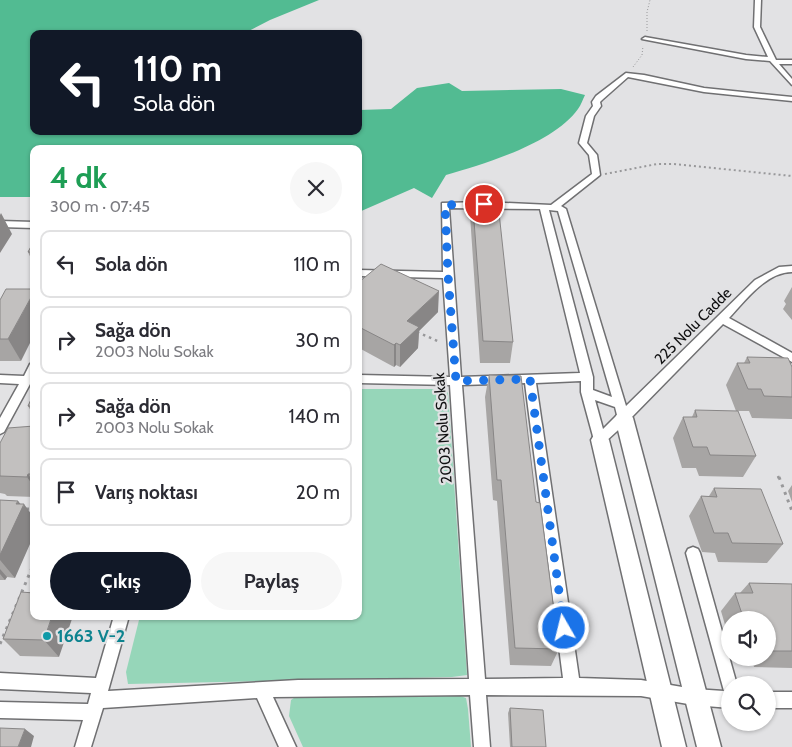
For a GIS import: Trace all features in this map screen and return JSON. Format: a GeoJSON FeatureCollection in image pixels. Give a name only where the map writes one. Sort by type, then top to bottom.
{"type":"FeatureCollection","features":[{"type":"Feature","properties":{"kind":"street"},"geometry":{"type":"LineString","coordinates":[[758,0],[757,27],[773,61],[792,83]]}},
{"type":"Feature","properties":{"kind":"street"},"geometry":{"type":"LineString","coordinates":[[645,39],[746,57],[792,62]]}},
{"type":"Feature","properties":{"kind":"street"},"geometry":{"type":"LineString","coordinates":[[548,208],[596,175],[593,155],[583,143],[590,116],[597,106],[596,102],[599,98],[626,76],[644,77],[704,90],[792,99]]}},
{"type":"Feature","properties":{"kind":"street","name":"2003 Nolu Sokak"},"geometry":{"type":"LineString","coordinates":[[482,747],[448,275],[445,205],[484,204],[548,208]]}},
{"type":"Feature","properties":{"kind":"street"},"geometry":{"type":"LineString","coordinates":[[548,208],[587,377],[587,392],[674,747]]}},
{"type":"Feature","properties":{"kind":"street"},"geometry":{"type":"LineString","coordinates":[[548,208],[562,209],[622,411],[694,697],[709,747]]}},
{"type":"Feature","properties":{"kind":"street"},"geometry":{"type":"LineString","coordinates":[[0,224],[30,224]]}},
{"type":"Feature","properties":{"kind":"street","name":"225 Nolu Cadde"},"geometry":{"type":"LineString","coordinates":[[600,440],[622,411],[758,282],[782,269],[792,268]]}},
{"type":"Feature","properties":{"kind":"street"},"geometry":{"type":"LineString","coordinates":[[362,273],[448,275]]}},
{"type":"Feature","properties":{"kind":"street"},"geometry":{"type":"LineString","coordinates":[[721,318],[792,358]]}},
{"type":"Feature","properties":{"kind":"street"},"geometry":{"type":"LineString","coordinates":[[362,379],[456,381],[587,377]]}},
{"type":"Feature","properties":{"kind":"street"},"geometry":{"type":"LineString","coordinates":[[0,379],[30,380],[0,429]]}},
{"type":"Feature","properties":{"kind":"street"},"geometry":{"type":"LineString","coordinates":[[530,379],[572,686]]}},
{"type":"Feature","properties":{"kind":"street"},"geometry":{"type":"LineString","coordinates":[[587,392],[622,411]]}},
{"type":"Feature","properties":{"kind":"street"},"geometry":{"type":"LineString","coordinates":[[693,554],[727,676]]}},
{"type":"Feature","properties":{"kind":"street"},"geometry":{"type":"LineString","coordinates":[[83,747],[121,620]]}},
{"type":"Feature","properties":{"kind":"street"},"geometry":{"type":"LineString","coordinates":[[0,681],[97,699]]}},
{"type":"Feature","properties":{"kind":"street"},"geometry":{"type":"LineString","coordinates":[[0,710],[97,699],[298,688],[572,686],[641,688],[694,697],[721,699]]}},
{"type":"Feature","properties":{"kind":"street"},"geometry":{"type":"LineString","coordinates":[[262,690],[288,747]]}},
{"type":"Feature","properties":{"kind":"street"},"geometry":{"type":"LineString","coordinates":[[776,700],[792,700]]}},
{"type":"Feature","properties":{"kind":"path"},"geometry":{"type":"LineString","coordinates":[[596,175],[657,164],[673,164],[792,176]]}},
{"type":"Feature","properties":{"kind":"path"},"geometry":{"type":"LineString","coordinates":[[410,329],[453,348]]}},
{"type":"Feature","properties":{"kind":"path"},"geometry":{"type":"LineString","coordinates":[[778,476],[792,511]]}},
{"type":"Feature","properties":{"kind":"path"},"geometry":{"type":"LineString","coordinates":[[17,510],[30,509]]}},
{"type":"Feature","properties":{"kind":"path"},"geometry":{"type":"LineString","coordinates":[[0,644],[30,573]]}},
{"type":"Feature","properties":{"kind":"green space"},"geometry":{"type":"Polygon","coordinates":[[[0,0],[319,0],[251,30],[30,30],[30,135],[362,135],[362,110],[391,109],[417,88],[449,83],[462,91],[561,89],[585,95],[578,109],[553,132],[518,151],[446,175],[432,198],[414,188],[362,211],[362,145],[30,145],[30,197],[0,197],[0,0]]]}},
{"type":"Feature","properties":{"kind":"green space"},"geometry":{"type":"Polygon","coordinates":[[[362,389],[441,389],[448,392],[467,675],[452,677],[128,684],[126,672],[139,620],[362,620],[362,389]]]}},
{"type":"Feature","properties":{"kind":"green space"},"geometry":{"type":"Polygon","coordinates":[[[301,693],[457,695],[466,698],[471,747],[303,747],[289,716],[291,700],[301,693]]]}},
{"type":"Feature","properties":{"kind":"building"},"geometry":{"type":"Polygon","coordinates":[[[472,194],[497,194],[513,342],[483,341],[472,194]]]}},
{"type":"Feature","properties":{"kind":"building"},"geometry":{"type":"Polygon","coordinates":[[[381,264],[439,291],[407,321],[419,327],[400,345],[396,343],[394,345],[362,329],[362,280],[381,264]]]}},
{"type":"Feature","properties":{"kind":"building"},"geometry":{"type":"Polygon","coordinates":[[[6,289],[30,289],[30,299],[8,339],[0,339],[0,300],[6,289]]]}},
{"type":"Feature","properties":{"kind":"building"},"geometry":{"type":"Polygon","coordinates":[[[747,357],[788,358],[792,367],[792,397],[764,396],[761,389],[748,389],[737,363],[750,363],[747,357]]]}},
{"type":"Feature","properties":{"kind":"building"},"geometry":{"type":"Polygon","coordinates":[[[489,375],[521,376],[536,502],[540,503],[559,649],[515,648],[501,480],[497,480],[489,375]]]}},
{"type":"Feature","properties":{"kind":"building"},"geometry":{"type":"Polygon","coordinates":[[[695,410],[738,411],[756,456],[710,455],[707,447],[693,447],[683,417],[697,417],[695,410]]]}},
{"type":"Feature","properties":{"kind":"building"},"geometry":{"type":"Polygon","coordinates":[[[30,426],[30,474],[27,477],[0,476],[0,443],[8,428],[30,426]]]}},
{"type":"Feature","properties":{"kind":"building"},"geometry":{"type":"Polygon","coordinates":[[[714,488],[761,489],[783,544],[732,543],[728,533],[714,533],[701,496],[717,497],[714,488]]]}},
{"type":"Feature","properties":{"kind":"building"},"geometry":{"type":"Polygon","coordinates":[[[0,500],[18,501],[16,504],[24,504],[0,555],[0,500]]]}},
{"type":"Feature","properties":{"kind":"building"},"geometry":{"type":"Polygon","coordinates":[[[749,583],[792,584],[792,651],[776,651],[776,611],[741,611],[735,593],[753,593],[749,583]]]}},
{"type":"Feature","properties":{"kind":"building"},"geometry":{"type":"Polygon","coordinates":[[[21,592],[30,593],[30,620],[51,620],[44,640],[3,639],[21,592]]]}},
{"type":"Feature","properties":{"kind":"building"},"geometry":{"type":"Polygon","coordinates":[[[510,708],[543,710],[546,747],[512,747],[510,708]]]}},
{"type":"Feature","properties":{"kind":"building"},"geometry":{"type":"Polygon","coordinates":[[[0,728],[25,729],[18,747],[0,747],[0,728]]]}},
{"type":"Feature","properties":{"kind":"place","name":"1663 V-2"},"geometry":{"type":"Point","coordinates":[47,636]}},
{"type":"Feature","properties":{"kind":"route"},"geometry":{"type":"LineString","coordinates":[[484,204],[445,205],[456,381],[530,379],[564,628]]}}]}
